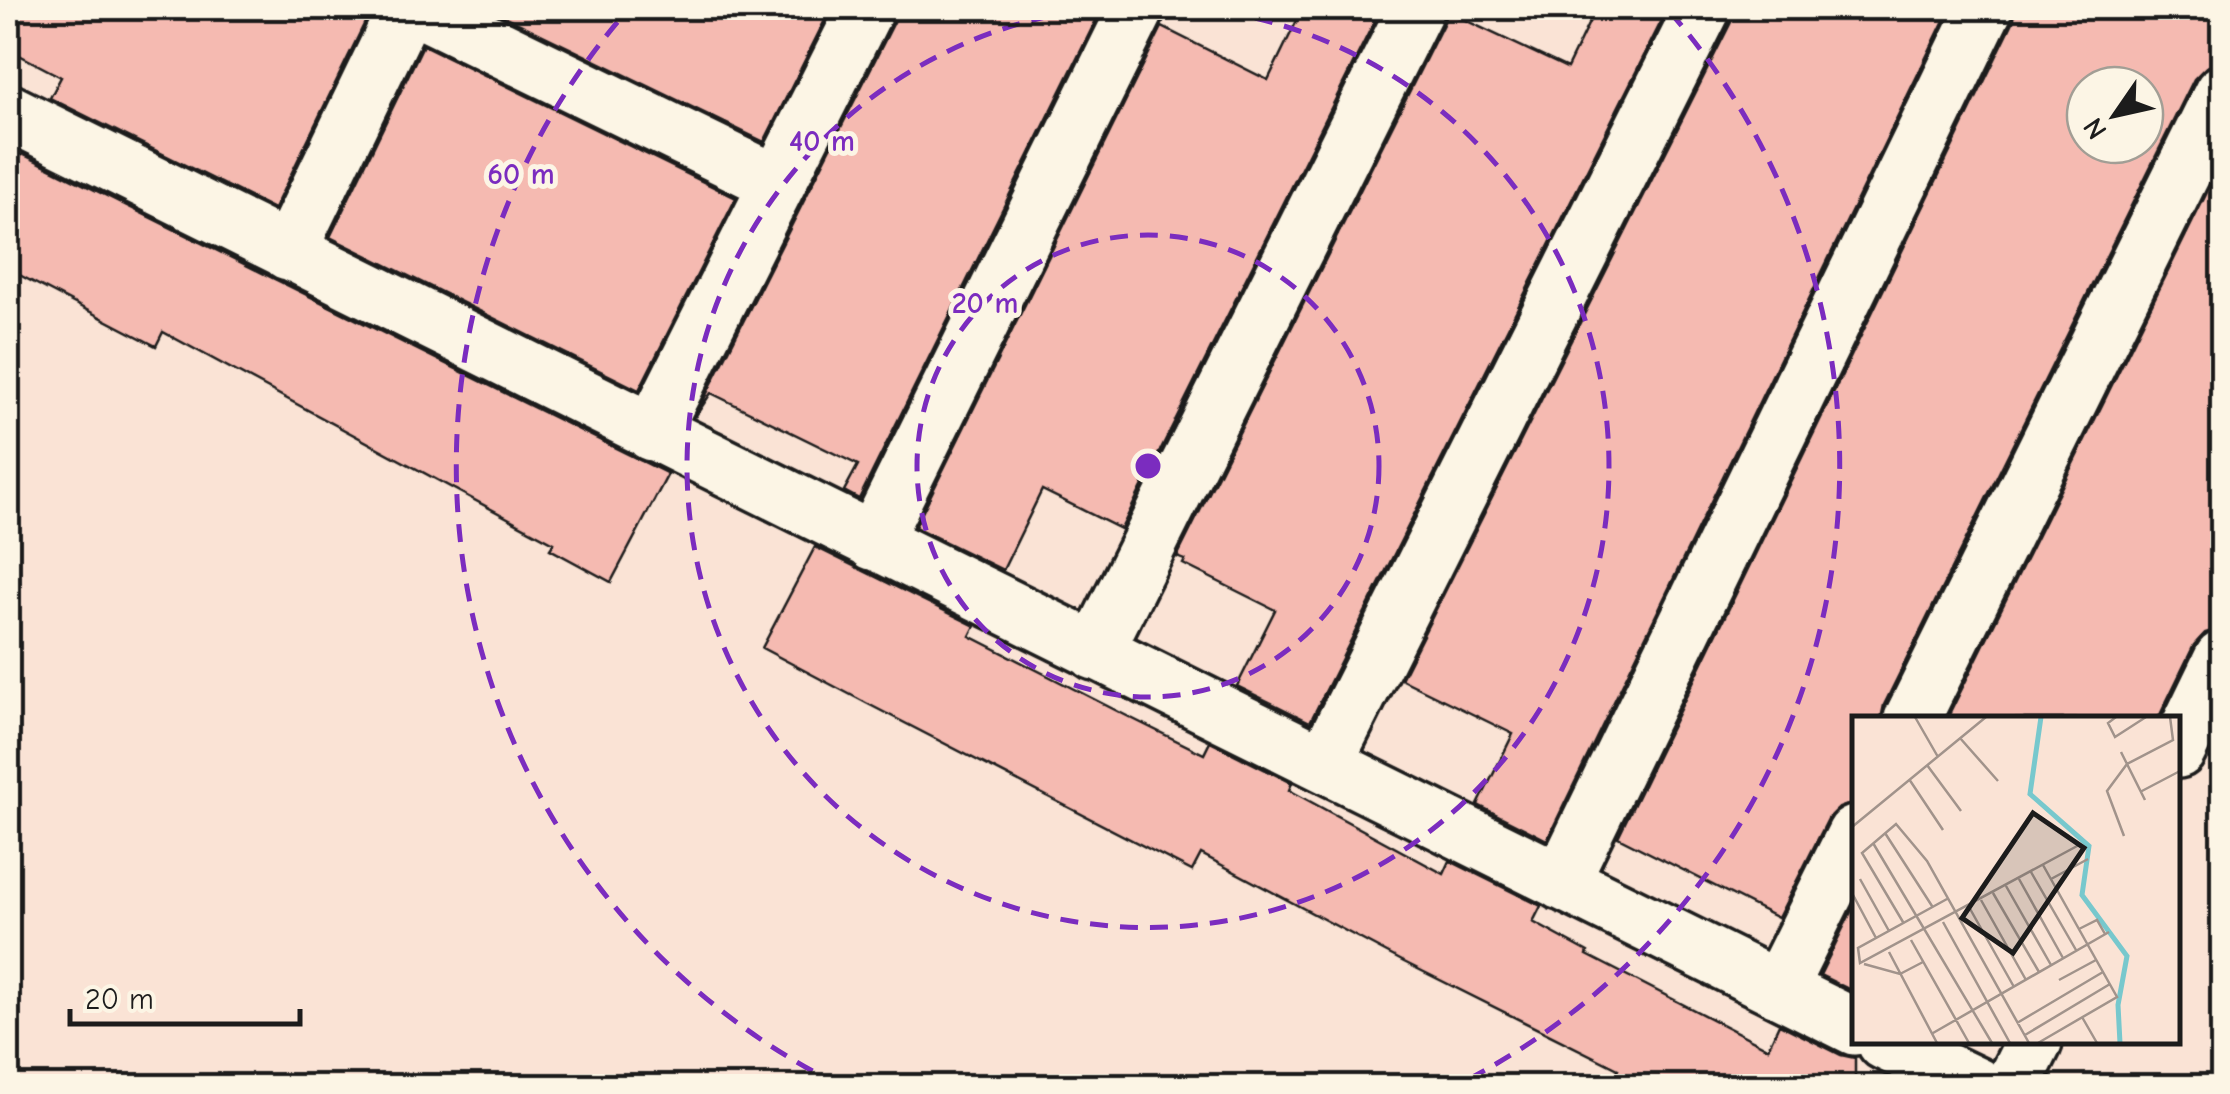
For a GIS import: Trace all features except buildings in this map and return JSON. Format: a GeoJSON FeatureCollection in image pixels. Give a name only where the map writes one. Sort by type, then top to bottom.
{"type":"FeatureCollection","features":[{"type":"Feature","properties":{"kind":"street"},"geometry":{"type":"LineString","coordinates":[[288,252],[406,8]]}},
{"type":"Feature","properties":{"kind":"street"},"geometry":{"type":"LineString","coordinates":[[416,8],[777,183]]}},
{"type":"Feature","properties":{"kind":"street"},"geometry":{"type":"LineString","coordinates":[[652,433],[866,8]]}},
{"type":"Feature","properties":{"kind":"street"},"geometry":{"type":"LineString","coordinates":[[873,542],[1137,8]]}},
{"type":"Feature","properties":{"kind":"street"},"geometry":{"type":"LineString","coordinates":[[1094,652],[1416,8]]}},
{"type":"Feature","properties":{"kind":"street"},"geometry":{"type":"LineString","coordinates":[[1324,764],[1703,8]]}},
{"type":"Feature","properties":{"kind":"street"},"geometry":{"type":"LineString","coordinates":[[1561,882],[1985,8]]}},
{"type":"Feature","properties":{"kind":"street"},"geometry":{"type":"LineString","coordinates":[[1913,716],[2222,93]]}},
{"type":"Feature","properties":{"kind":"street"},"geometry":{"type":"LineString","coordinates":[[8,112],[1852,1026]]}},
{"type":"Feature","properties":{"kind":"street"},"geometry":{"type":"LineString","coordinates":[[2180,746],[2222,659]]}},
{"type":"Feature","properties":{"kind":"street"},"geometry":{"type":"LineString","coordinates":[[1778,989],[1852,840]]}},
{"type":"Feature","properties":{"kind":"street"},"geometry":{"type":"LineString","coordinates":[[1889,1044],[1977,1086]]}},
{"type":"Feature","properties":{"kind":"street"},"geometry":{"type":"LineString","coordinates":[[2012,1086],[2033,1044]]}}]}
